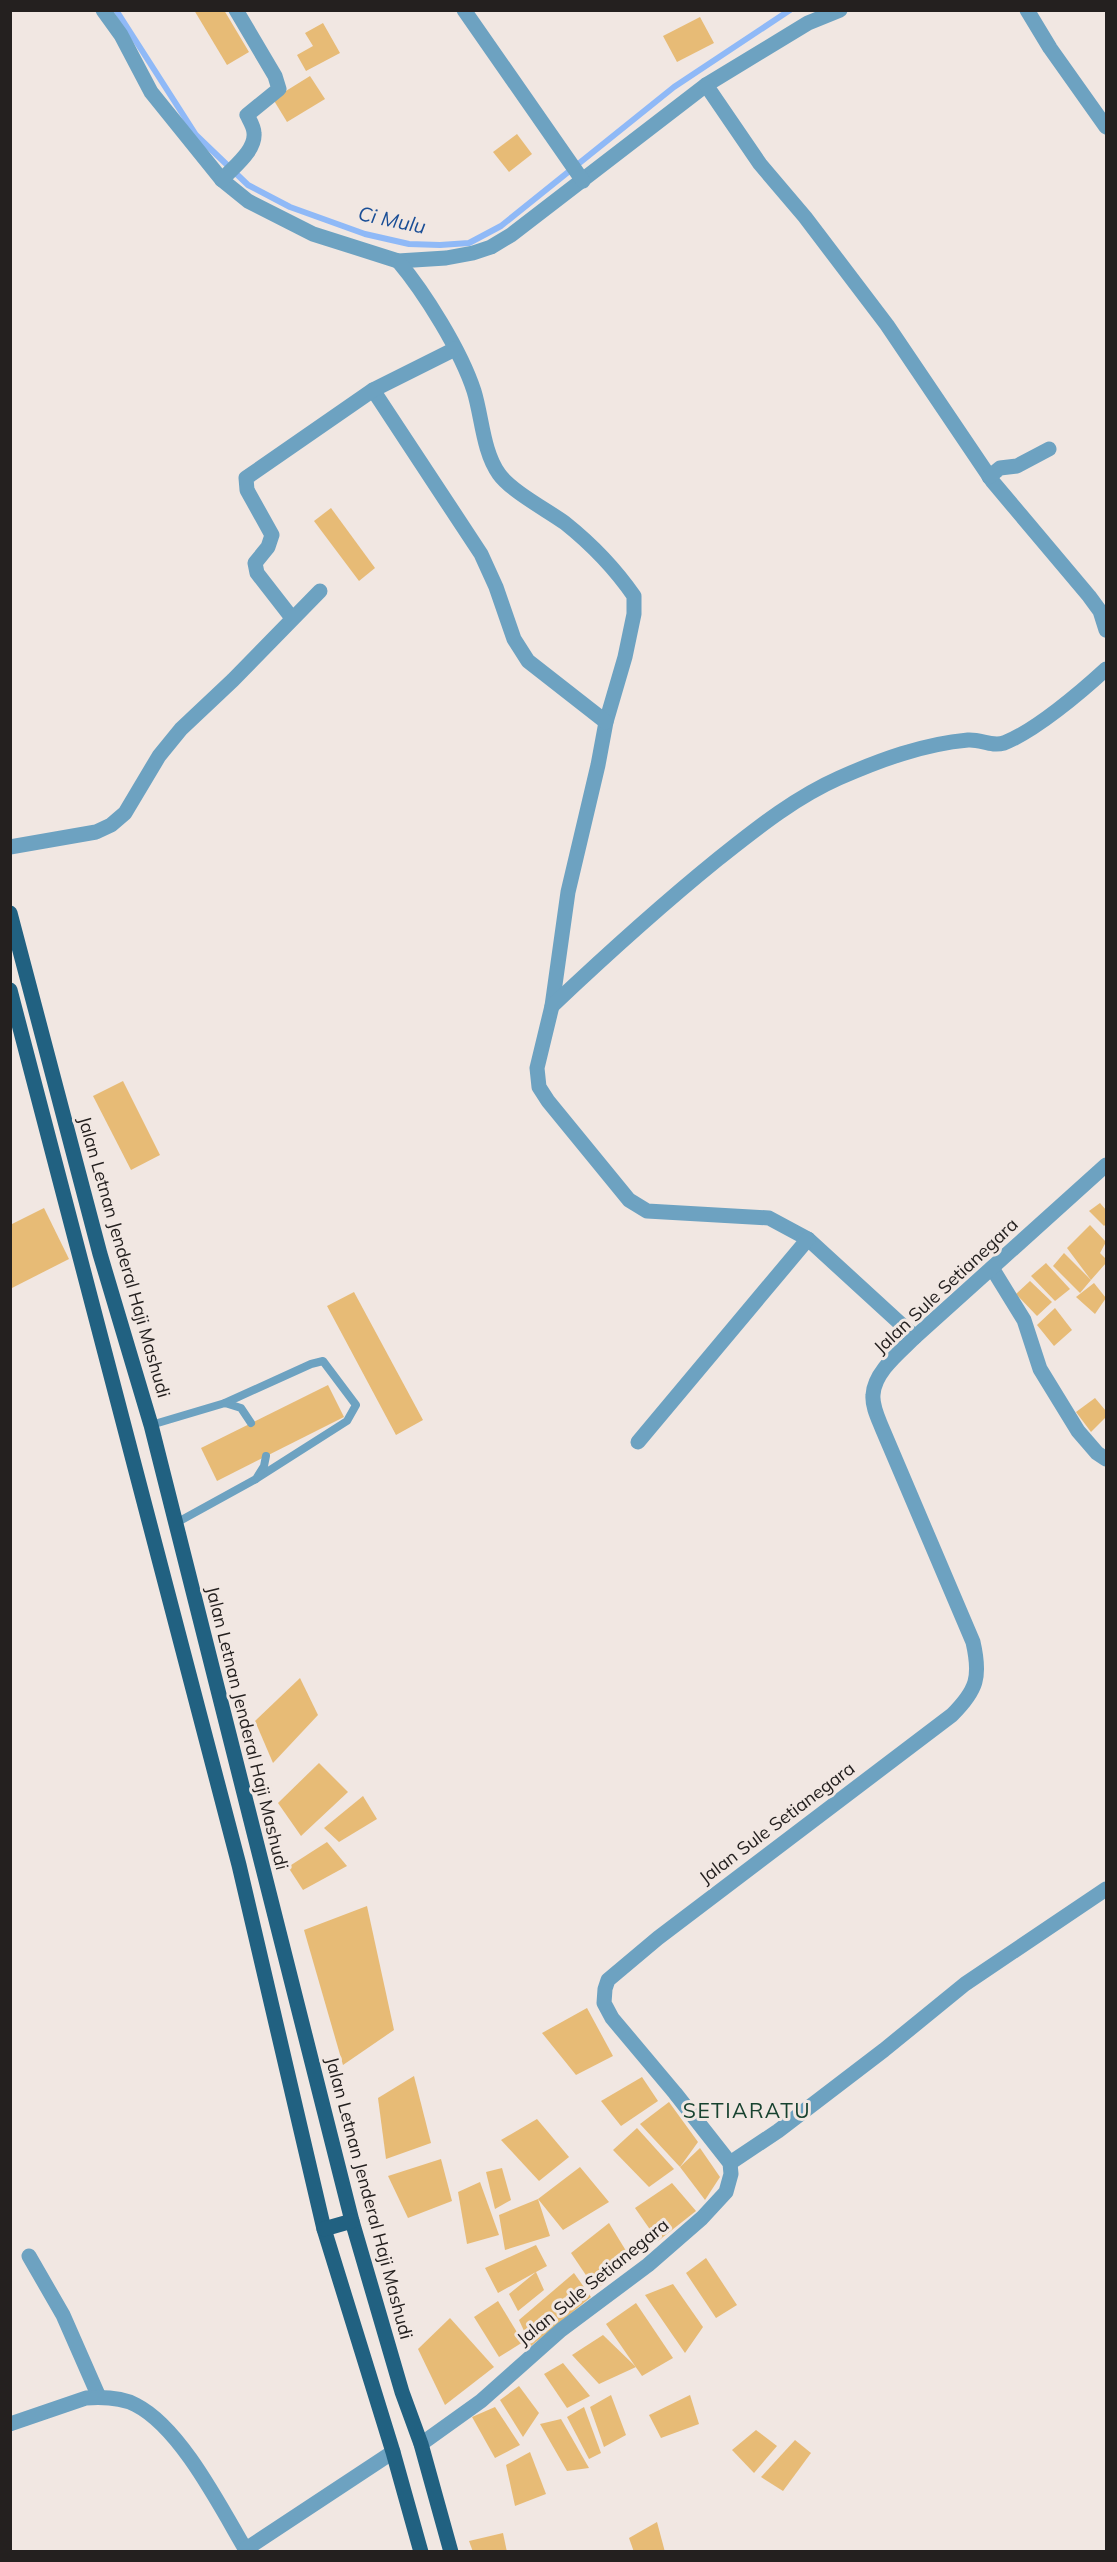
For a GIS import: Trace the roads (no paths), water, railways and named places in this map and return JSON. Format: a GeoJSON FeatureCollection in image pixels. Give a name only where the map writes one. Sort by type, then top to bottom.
{"type":"FeatureCollection","features":[{"type":"Feature","properties":{"kind":"main road","name":"Jalan Letnan Jenderal Haji Mashudi"},"geometry":{"type":"LineString","coordinates":[[10,913],[100,1254],[151,1425],[352,2221],[402,2392],[421,2444],[451,2552]]}},
{"type":"Feature","properties":{"kind":"main road"},"geometry":{"type":"LineString","coordinates":[[10,990],[239,1864],[324,2229],[393,2452],[421,2552]]}},
{"type":"Feature","properties":{"kind":"main road"},"geometry":{"type":"LineString","coordinates":[[324,2229],[352,2221]]}},
{"type":"Feature","properties":{"kind":"street"},"geometry":{"type":"LineString","coordinates":[[103,10],[121,35],[151,92],[223,179],[248,201],[314,234],[398,261],[446,258],[491,247],[511,236],[706,85],[808,23],[840,10]]}},
{"type":"Feature","properties":{"kind":"street"},"geometry":{"type":"LineString","coordinates":[[223,179],[241,160],[254,140],[254,131],[247,115],[279,89],[275,76],[236,10]]}},
{"type":"Feature","properties":{"kind":"street"},"geometry":{"type":"LineString","coordinates":[[464,10],[582,179]]}},
{"type":"Feature","properties":{"kind":"street"},"geometry":{"type":"LineString","coordinates":[[1027,10],[1050,48],[1107,127]]}},
{"type":"Feature","properties":{"kind":"street"},"geometry":{"type":"LineString","coordinates":[[706,85],[760,164],[805,217],[887,324],[989,477],[1089,596],[1100,611],[1107,630]]}},
{"type":"Feature","properties":{"kind":"street"},"geometry":{"type":"LineString","coordinates":[[398,261],[412,277],[455,349],[474,390],[486,440],[497,472],[508,484],[578,534],[634,596],[634,614],[625,657],[606,722],[568,892],[552,1006],[537,1068],[539,1087],[629,1200],[647,1210],[759,1215],[783,1224],[807,1239],[915,1337]]}},
{"type":"Feature","properties":{"kind":"street"},"geometry":{"type":"LineString","coordinates":[[292,618],[257,573],[255,563],[268,547],[272,535],[247,490],[245,480],[252,472],[372,390],[455,349]]}},
{"type":"Feature","properties":{"kind":"street"},"geometry":{"type":"LineString","coordinates":[[372,390],[481,554],[496,587],[514,639],[528,662],[606,722]]}},
{"type":"Feature","properties":{"kind":"street"},"geometry":{"type":"LineString","coordinates":[[989,477],[1000,468],[1017,466],[1049,449]]}},
{"type":"Feature","properties":{"kind":"street"},"geometry":{"type":"LineString","coordinates":[[10,847],[96,832],[111,825],[125,813],[159,756],[176,734],[233,680],[320,591]]}},
{"type":"Feature","properties":{"kind":"street"},"geometry":{"type":"LineString","coordinates":[[552,1006],[653,912],[766,821],[807,795],[838,779],[907,751],[970,740],[987,744],[1003,743],[1039,725],[1107,669]]}},
{"type":"Feature","properties":{"kind":"street","name":"Jalan Sule Setianegara"},"geometry":{"type":"LineString","coordinates":[[421,2444],[481,2401],[561,2330],[648,2265],[702,2218],[726,2192],[730,2178],[730,2163],[612,2018],[604,2003],[605,1989],[612,1976],[658,1938],[952,1715],[972,1692],[977,1675],[973,1642],[882,1428],[873,1403],[874,1385],[890,1362],[915,1337],[1107,1165]]}},
{"type":"Feature","properties":{"kind":"street"},"geometry":{"type":"LineString","coordinates":[[638,1442],[807,1239]]}},
{"type":"Feature","properties":{"kind":"street"},"geometry":{"type":"LineString","coordinates":[[992,1268],[1024,1320],[1040,1369],[1078,1431],[1097,1453],[1107,1459]]}},
{"type":"Feature","properties":{"kind":"street"},"geometry":{"type":"LineString","coordinates":[[730,2163],[778,2131],[884,2050],[965,1983],[1107,1889]]}},
{"type":"Feature","properties":{"kind":"street"},"geometry":{"type":"LineString","coordinates":[[29,2256],[63,2314],[99,2397]]}},
{"type":"Feature","properties":{"kind":"street"},"geometry":{"type":"LineString","coordinates":[[10,2424],[86,2398],[99,2397],[134,2404],[160,2422],[192,2460],[247,2550],[393,2452]]}},
{"type":"Feature","properties":{"kind":"lane"},"geometry":{"type":"LineString","coordinates":[[151,1425],[225,1403],[311,1364],[323,1361],[356,1405],[347,1421],[256,1479],[176,1523]]}},
{"type":"Feature","properties":{"kind":"lane"},"geometry":{"type":"LineString","coordinates":[[225,1403],[242,1408],[252,1423]]}},
{"type":"Feature","properties":{"kind":"lane"},"geometry":{"type":"LineString","coordinates":[[256,1479],[264,1467],[266,1456]]}},
{"type":"Feature","properties":{"kind":"waterway","name":"Ci Mulu"},"geometry":{"type":"LineString","coordinates":[[116,10],[196,135],[248,185],[290,207],[365,234],[409,244],[440,245],[469,243],[501,226],[674,87],[790,10]]}},
{"type":"Feature","properties":{"kind":"district","name":"SETIARATU"},"geometry":{"type":"Point","coordinates":[747,2111]}}]}
